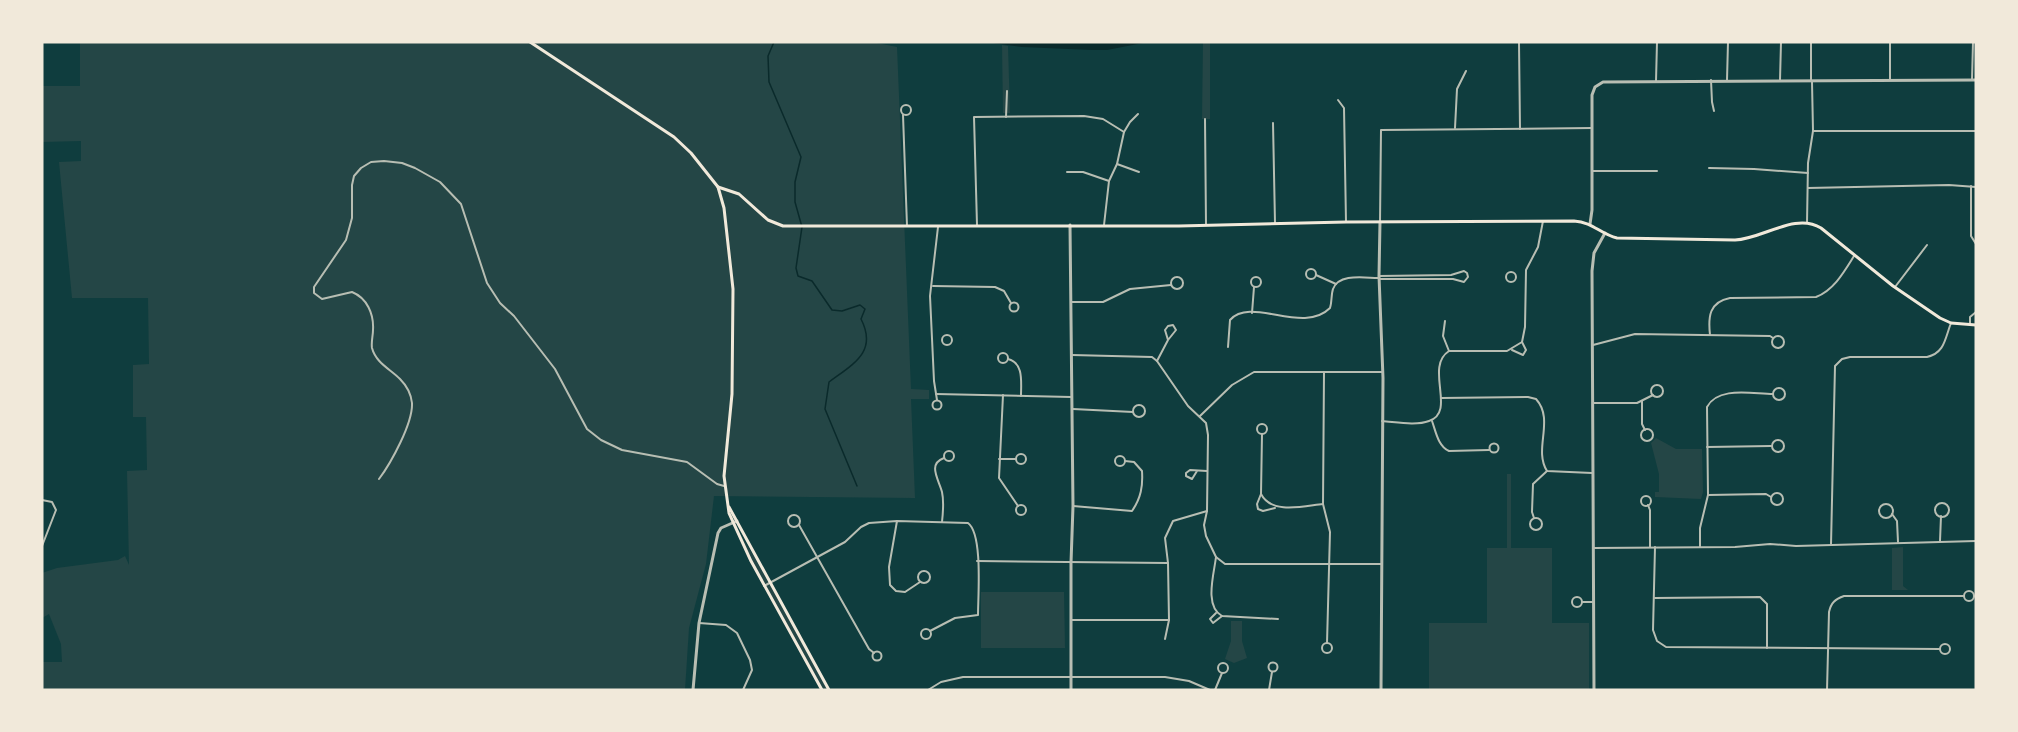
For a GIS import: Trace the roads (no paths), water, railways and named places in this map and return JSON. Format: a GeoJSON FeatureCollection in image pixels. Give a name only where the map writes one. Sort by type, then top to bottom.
{"type":"FeatureCollection","features":[{"type":"Feature","properties":{"kind":"main road"},"geometry":{"type":"LineString","coordinates":[[530,42],[674,137],[691,153],[718,187],[724,208],[733,289],[732,394],[724,486],[728,506],[765,586],[822,690]]}},
{"type":"Feature","properties":{"kind":"main road"},"geometry":{"type":"LineString","coordinates":[[718,187],[740,194],[768,220],[783,226],[1543,221],[1583,222],[1617,238],[1740,239],[1795,223],[1807,223],[1821,228],[1854,256],[1940,318],[1951,323],[1976,325]]}},
{"type":"Feature","properties":{"kind":"main road"},"geometry":{"type":"LineString","coordinates":[[735,522],[829,690]]}},
{"type":"Feature","properties":{"kind":"street"},"geometry":{"type":"LineString","coordinates":[[1656,81],[1657,42]]}},
{"type":"Feature","properties":{"kind":"street"},"geometry":{"type":"LineString","coordinates":[[1727,80],[1728,42]]}},
{"type":"Feature","properties":{"kind":"street"},"geometry":{"type":"LineString","coordinates":[[1780,80],[1781,42]]}},
{"type":"Feature","properties":{"kind":"street"},"geometry":{"type":"LineString","coordinates":[[1807,223],[1808,173],[1813,131],[1811,42]]}},
{"type":"Feature","properties":{"kind":"street"},"geometry":{"type":"LineString","coordinates":[[1890,42],[1890,80]]}},
{"type":"Feature","properties":{"kind":"street"},"geometry":{"type":"LineString","coordinates":[[1590,224],[1592,95],[1596,86],[1605,82],[1712,80],[1974,80],[1973,42]]}},
{"type":"Feature","properties":{"kind":"street"},"geometry":{"type":"LineString","coordinates":[[1519,43],[1520,129]]}},
{"type":"Feature","properties":{"kind":"street"},"geometry":{"type":"LineString","coordinates":[[1455,128],[1457,89],[1466,71]]}},
{"type":"Feature","properties":{"kind":"street"},"geometry":{"type":"LineString","coordinates":[[1712,80],[1714,111]]}},
{"type":"Feature","properties":{"kind":"street"},"geometry":{"type":"LineString","coordinates":[[1006,91],[1006,117]]}},
{"type":"Feature","properties":{"kind":"street"},"geometry":{"type":"LineString","coordinates":[[1338,100],[1344,108],[1346,222]]}},
{"type":"Feature","properties":{"kind":"street"},"geometry":{"type":"LineString","coordinates":[[903,114],[907,226]]}},
{"type":"Feature","properties":{"kind":"street"},"geometry":{"type":"LineString","coordinates":[[1104,225],[1109,181],[1117,164],[1124,132],[1138,114]]}},
{"type":"Feature","properties":{"kind":"street"},"geometry":{"type":"LineString","coordinates":[[977,225],[974,117],[1084,116],[1103,119],[1124,132]]}},
{"type":"Feature","properties":{"kind":"street"},"geometry":{"type":"LineString","coordinates":[[1205,119],[1206,225]]}},
{"type":"Feature","properties":{"kind":"street"},"geometry":{"type":"LineString","coordinates":[[1274,123],[1275,223]]}},
{"type":"Feature","properties":{"kind":"street"},"geometry":{"type":"LineString","coordinates":[[1381,690],[1382,372],[1379,278],[1381,130],[1592,128]]}},
{"type":"Feature","properties":{"kind":"street"},"geometry":{"type":"LineString","coordinates":[[1813,131],[1976,131]]}},
{"type":"Feature","properties":{"kind":"street"},"geometry":{"type":"LineString","coordinates":[[379,479],[409,420],[410,396],[402,381],[376,357],[372,346],[373,325],[365,300],[352,292],[322,299],[314,293],[314,287],[346,240],[352,218],[354,176],[371,162],[384,161],[402,163],[427,174],[440,182],[461,204],[487,283],[500,303],[521,324],[555,369],[587,429],[601,440],[622,450],[687,462],[717,484],[724,486]]}},
{"type":"Feature","properties":{"kind":"street"},"geometry":{"type":"LineString","coordinates":[[1117,164],[1139,172]]}},
{"type":"Feature","properties":{"kind":"street"},"geometry":{"type":"LineString","coordinates":[[1708,168],[1808,173]]}},
{"type":"Feature","properties":{"kind":"street"},"geometry":{"type":"LineString","coordinates":[[1592,171],[1657,171]]}},
{"type":"Feature","properties":{"kind":"street"},"geometry":{"type":"LineString","coordinates":[[1067,172],[1083,172],[1109,181]]}},
{"type":"Feature","properties":{"kind":"street"},"geometry":{"type":"LineString","coordinates":[[1808,188],[1949,185],[1976,187]]}},
{"type":"Feature","properties":{"kind":"street"},"geometry":{"type":"LineString","coordinates":[[1971,186],[1971,236],[1976,244]]}},
{"type":"Feature","properties":{"kind":"street"},"geometry":{"type":"LineString","coordinates":[[1512,349],[1522,356],[1526,350],[1522,342],[1525,327],[1526,270],[1539,247],[1543,221]]}},
{"type":"Feature","properties":{"kind":"street"},"geometry":{"type":"LineString","coordinates":[[937,400],[930,296],[933,286],[938,225]]}},
{"type":"Feature","properties":{"kind":"street"},"geometry":{"type":"LineString","coordinates":[[1070,225],[1073,506],[1071,690]]}},
{"type":"Feature","properties":{"kind":"street"},"geometry":{"type":"LineString","coordinates":[[1594,690],[1593,261],[1595,249],[1605,233]]}},
{"type":"Feature","properties":{"kind":"street"},"geometry":{"type":"LineString","coordinates":[[1895,287],[1927,244]]}},
{"type":"Feature","properties":{"kind":"street"},"geometry":{"type":"LineString","coordinates":[[1710,335],[1708,321],[1710,312],[1719,301],[1730,298],[1816,297],[1834,285],[1854,256]]}},
{"type":"Feature","properties":{"kind":"street"},"geometry":{"type":"LineString","coordinates":[[1227,347],[1230,320],[1237,313],[1319,316],[1330,308],[1332,290],[1341,279],[1453,279],[1464,282],[1468,276],[1464,271],[1451,275],[1379,278]]}},
{"type":"Feature","properties":{"kind":"street"},"geometry":{"type":"LineString","coordinates":[[1316,275],[1336,284]]}},
{"type":"Feature","properties":{"kind":"street"},"geometry":{"type":"LineString","coordinates":[[1071,302],[1103,302],[1130,289],[1171,285],[1173,288],[1180,289],[1183,281],[1179,276],[1174,277],[1171,285]]}},
{"type":"Feature","properties":{"kind":"street"},"geometry":{"type":"LineString","coordinates":[[933,286],[995,287],[1004,291],[1011,303]]}},
{"type":"Feature","properties":{"kind":"street"},"geometry":{"type":"LineString","coordinates":[[1252,312],[1254,287]]}},
{"type":"Feature","properties":{"kind":"street"},"geometry":{"type":"LineString","coordinates":[[1970,325],[1970,317],[1976,312]]}},
{"type":"Feature","properties":{"kind":"street"},"geometry":{"type":"LineString","coordinates":[[1445,321],[1443,336],[1449,351]]}},
{"type":"Feature","properties":{"kind":"street"},"geometry":{"type":"LineString","coordinates":[[1831,545],[1834,366],[1846,357],[1935,355],[1941,350],[1951,323]]}},
{"type":"Feature","properties":{"kind":"street"},"geometry":{"type":"LineString","coordinates":[[1157,361],[1176,330],[1173,326],[1168,326],[1165,330],[1168,340]]}},
{"type":"Feature","properties":{"kind":"street"},"geometry":{"type":"LineString","coordinates":[[1593,345],[1630,335],[1770,336],[1773,338],[1781,336],[1784,339],[1783,345],[1780,348],[1774,346],[1773,338]]}},
{"type":"Feature","properties":{"kind":"street"},"geometry":{"type":"LineString","coordinates":[[1382,421],[1432,421],[1440,411],[1439,361],[1449,351],[1512,349],[1522,342]]}},
{"type":"Feature","properties":{"kind":"street"},"geometry":{"type":"LineString","coordinates":[[1072,355],[1152,357],[1188,406],[1206,423],[1208,435],[1207,511],[1204,525],[1206,536],[1216,557],[1225,564],[1381,564]]}},
{"type":"Feature","properties":{"kind":"street"},"geometry":{"type":"LineString","coordinates":[[1008,359],[1014,360],[1019,366],[1021,396]]}},
{"type":"Feature","properties":{"kind":"street"},"geometry":{"type":"LineString","coordinates":[[1200,416],[1232,385],[1254,372],[1382,372]]}},
{"type":"Feature","properties":{"kind":"street"},"geometry":{"type":"LineString","coordinates":[[1324,372],[1323,504],[1330,532],[1327,644]]}},
{"type":"Feature","properties":{"kind":"street"},"geometry":{"type":"LineString","coordinates":[[1593,403],[1637,403],[1653,395],[1658,397],[1662,395],[1661,386],[1657,385],[1652,388],[1653,395]]}},
{"type":"Feature","properties":{"kind":"street"},"geometry":{"type":"LineString","coordinates":[[936,394],[1072,397]]}},
{"type":"Feature","properties":{"kind":"street"},"geometry":{"type":"LineString","coordinates":[[1700,547],[1700,528],[1708,495],[1707,407],[1711,400],[1724,394],[1773,394]]}},
{"type":"Feature","properties":{"kind":"street"},"geometry":{"type":"LineString","coordinates":[[1003,395],[999,478],[1018,506]]}},
{"type":"Feature","properties":{"kind":"street"},"geometry":{"type":"LineString","coordinates":[[1441,398],[1528,397],[1536,399],[1544,413],[1541,456],[1547,471]]}},
{"type":"Feature","properties":{"kind":"street"},"geometry":{"type":"LineString","coordinates":[[1642,401],[1642,424],[1645,430]]}},
{"type":"Feature","properties":{"kind":"street"},"geometry":{"type":"LineString","coordinates":[[1071,409],[1133,412]]}},
{"type":"Feature","properties":{"kind":"street"},"geometry":{"type":"LineString","coordinates":[[1432,421],[1440,444],[1445,449],[1449,451],[1489,450]]}},
{"type":"Feature","properties":{"kind":"street"},"geometry":{"type":"LineString","coordinates":[[1262,434],[1261,494],[1257,504],[1258,509],[1263,511],[1323,504]]}},
{"type":"Feature","properties":{"kind":"street"},"geometry":{"type":"LineString","coordinates":[[1778,440],[1784,448],[1778,453],[1771,446],[1774,441],[1778,440]]}},
{"type":"Feature","properties":{"kind":"street"},"geometry":{"type":"LineString","coordinates":[[1707,447],[1771,446]]}},
{"type":"Feature","properties":{"kind":"street"},"geometry":{"type":"LineString","coordinates":[[942,522],[943,493],[937,482],[936,463],[944,458]]}},
{"type":"Feature","properties":{"kind":"street"},"geometry":{"type":"LineString","coordinates":[[999,459],[1016,459]]}},
{"type":"Feature","properties":{"kind":"street"},"geometry":{"type":"LineString","coordinates":[[1073,506],[1132,511],[1139,501],[1142,471],[1138,464],[1125,461]]}},
{"type":"Feature","properties":{"kind":"street"},"geometry":{"type":"LineString","coordinates":[[1197,471],[1207,471]]}},
{"type":"Feature","properties":{"kind":"street"},"geometry":{"type":"LineString","coordinates":[[1534,518],[1532,512],[1533,484],[1547,471],[1593,473]]}},
{"type":"Feature","properties":{"kind":"street"},"geometry":{"type":"LineString","coordinates":[[1708,495],[1771,496],[1779,493],[1783,497],[1782,501],[1778,505],[1774,504],[1771,496]]}},
{"type":"Feature","properties":{"kind":"street"},"geometry":{"type":"LineString","coordinates":[[1261,494],[1269,504],[1277,508]]}},
{"type":"Feature","properties":{"kind":"street"},"geometry":{"type":"LineString","coordinates":[[42,500],[52,502],[56,510],[42,546]]}},
{"type":"Feature","properties":{"kind":"street"},"geometry":{"type":"LineString","coordinates":[[1944,503],[1949,511],[1947,515],[1941,516],[1937,514],[1937,505],[1944,503]]}},
{"type":"Feature","properties":{"kind":"street"},"geometry":{"type":"LineString","coordinates":[[1892,514],[1884,517],[1880,512],[1880,507],[1883,504],[1893,508],[1892,514],[1897,521],[1898,542]]}},
{"type":"Feature","properties":{"kind":"street"},"geometry":{"type":"LineString","coordinates":[[1648,505],[1650,547]]}},
{"type":"Feature","properties":{"kind":"street"},"geometry":{"type":"LineString","coordinates":[[1165,639],[1169,620],[1165,538],[1173,521],[1207,511]]}},
{"type":"Feature","properties":{"kind":"street"},"geometry":{"type":"LineString","coordinates":[[1941,516],[1941,541]]}},
{"type":"Feature","properties":{"kind":"street"},"geometry":{"type":"LineString","coordinates":[[1534,518],[1542,522],[1542,526],[1537,530],[1531,526],[1530,522],[1534,518]]}},
{"type":"Feature","properties":{"kind":"street"},"geometry":{"type":"LineString","coordinates":[[693,690],[699,623],[718,533],[721,528],[735,522]]}},
{"type":"Feature","properties":{"kind":"street"},"geometry":{"type":"LineString","coordinates":[[765,586],[844,542],[865,525],[876,522],[968,523],[973,526],[978,544],[978,615],[955,618],[930,631]]}},
{"type":"Feature","properties":{"kind":"street"},"geometry":{"type":"LineString","coordinates":[[897,522],[889,567],[890,585],[896,591],[905,592],[920,582],[929,581],[930,575],[927,572],[918,574],[920,582]]}},
{"type":"Feature","properties":{"kind":"street"},"geometry":{"type":"LineString","coordinates":[[799,525],[869,650],[874,653]]}},
{"type":"Feature","properties":{"kind":"street"},"geometry":{"type":"LineString","coordinates":[[1594,548],[1976,541]]}},
{"type":"Feature","properties":{"kind":"street"},"geometry":{"type":"LineString","coordinates":[[1655,547],[1653,633],[1657,641],[1664,646],[1672,648],[1940,649]]}},
{"type":"Feature","properties":{"kind":"street"},"geometry":{"type":"LineString","coordinates":[[1216,557],[1212,590],[1213,607],[1216,613],[1222,616],[1278,619]]}},
{"type":"Feature","properties":{"kind":"street"},"geometry":{"type":"LineString","coordinates":[[977,561],[1168,563]]}},
{"type":"Feature","properties":{"kind":"street"},"geometry":{"type":"LineString","coordinates":[[1827,690],[1829,612],[1830,606],[1837,598],[1844,596],[1964,596]]}},
{"type":"Feature","properties":{"kind":"street"},"geometry":{"type":"LineString","coordinates":[[1654,598],[1760,597],[1767,604],[1767,648]]}},
{"type":"Feature","properties":{"kind":"street"},"geometry":{"type":"LineString","coordinates":[[1764,600],[1770,597]]}},
{"type":"Feature","properties":{"kind":"street"},"geometry":{"type":"LineString","coordinates":[[1582,602],[1594,602]]}},
{"type":"Feature","properties":{"kind":"street"},"geometry":{"type":"LineString","coordinates":[[1216,613],[1210,619],[1213,623],[1222,616]]}},
{"type":"Feature","properties":{"kind":"street"},"geometry":{"type":"LineString","coordinates":[[1071,620],[1169,620]]}},
{"type":"Feature","properties":{"kind":"street"},"geometry":{"type":"LineString","coordinates":[[699,623],[726,625],[737,633],[750,660],[752,670],[743,690]]}},
{"type":"Feature","properties":{"kind":"street"},"geometry":{"type":"LineString","coordinates":[[1269,690],[1272,672]]}},
{"type":"Feature","properties":{"kind":"street"},"geometry":{"type":"LineString","coordinates":[[1215,690],[1222,673]]}},
{"type":"Feature","properties":{"kind":"street"},"geometry":{"type":"LineString","coordinates":[[928,690],[941,682],[963,677],[1171,677],[1189,681],[1210,690]]}},
{"type":"Feature","properties":{"kind":"waterway"},"geometry":{"type":"LineString","coordinates":[[774,42],[768,56],[769,82],[801,157],[795,182],[795,202],[802,227],[796,268],[798,276],[812,281],[832,310],[842,311],[860,305],[865,309],[861,319],[867,340],[865,349],[854,363],[829,382],[825,409],[857,486]]}}]}
